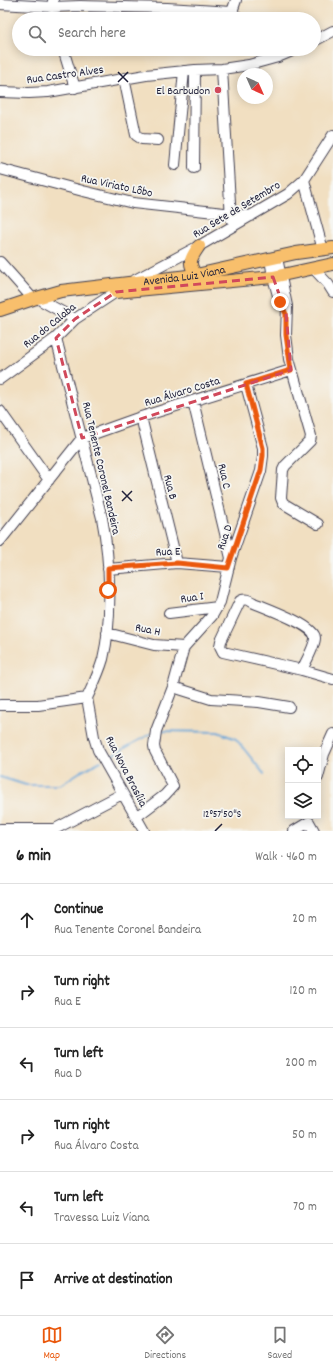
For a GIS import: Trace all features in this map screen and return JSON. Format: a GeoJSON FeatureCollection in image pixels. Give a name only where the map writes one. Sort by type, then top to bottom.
{"type":"FeatureCollection","features":[{"type":"Feature","properties":{"kind":"main road"},"geometry":{"type":"LineString","coordinates":[[196,275],[192,270],[190,263],[199,246]]}},
{"type":"Feature","properties":{"kind":"main road","name":"Avenida Luiz Viana"},"geometry":{"type":"LineString","coordinates":[[38,300],[61,291],[196,275],[302,252],[328,249]]}},
{"type":"Feature","properties":{"kind":"main road","name":"Avenida Luiz Viana"},"geometry":{"type":"LineString","coordinates":[[38,300],[277,276],[330,265]]}},
{"type":"Feature","properties":{"kind":"main road"},"geometry":{"type":"LineString","coordinates":[[0,310],[38,300]]}},
{"type":"Feature","properties":{"kind":"main road"},"geometry":{"type":"LineString","coordinates":[[0,316],[38,300]]}},
{"type":"Feature","properties":{"kind":"street"},"geometry":{"type":"LineString","coordinates":[[0,4],[53,3],[80,6],[167,4],[232,12],[236,0]]}},
{"type":"Feature","properties":{"kind":"street"},"geometry":{"type":"LineString","coordinates":[[321,37],[333,30]]}},
{"type":"Feature","properties":{"kind":"street"},"geometry":{"type":"LineString","coordinates":[[65,56],[74,88]]}},
{"type":"Feature","properties":{"kind":"street","name":"Rua Castro Alves"},"geometry":{"type":"LineString","coordinates":[[0,92],[29,93],[74,88],[124,78],[249,65],[278,57]]}},
{"type":"Feature","properties":{"kind":"street"},"geometry":{"type":"LineString","coordinates":[[222,69],[232,227]]}},
{"type":"Feature","properties":{"kind":"street"},"geometry":{"type":"LineString","coordinates":[[194,168],[195,70]]}},
{"type":"Feature","properties":{"kind":"street"},"geometry":{"type":"LineString","coordinates":[[175,165],[184,71]]}},
{"type":"Feature","properties":{"kind":"street"},"geometry":{"type":"LineString","coordinates":[[124,78],[136,135],[142,139],[158,140]]}},
{"type":"Feature","properties":{"kind":"street","name":"Rua Sete de Setembro"},"geometry":{"type":"LineString","coordinates":[[132,282],[199,246],[288,194],[304,180],[333,136]]}},
{"type":"Feature","properties":{"kind":"street","name":"Rua Viriato Lôbo"},"geometry":{"type":"LineString","coordinates":[[0,169],[133,203],[251,216]]}},
{"type":"Feature","properties":{"kind":"street"},"geometry":{"type":"LineString","coordinates":[[304,180],[328,249]]}},
{"type":"Feature","properties":{"kind":"street"},"geometry":{"type":"LineString","coordinates":[[274,258],[281,305],[286,314],[286,335],[291,370],[311,436],[308,444],[285,466],[283,470],[280,494],[282,502],[318,524]]}},
{"type":"Feature","properties":{"kind":"street"},"geometry":{"type":"LineString","coordinates":[[0,262],[38,300],[76,319]]}},
{"type":"Feature","properties":{"kind":"street"},"geometry":{"type":"LineString","coordinates":[[330,265],[331,288]]}},
{"type":"Feature","properties":{"kind":"street"},"geometry":{"type":"LineString","coordinates":[[314,269],[331,288]]}},
{"type":"Feature","properties":{"kind":"street","name":"Rua do Calaba"},"geometry":{"type":"LineString","coordinates":[[0,379],[56,338],[76,319],[116,292]]}},
{"type":"Feature","properties":{"kind":"street","name":"Rua Tenente Coronel Bandeira"},"geometry":{"type":"LineString","coordinates":[[56,338],[102,518],[108,568],[107,633],[104,652],[99,673],[87,698]]}},
{"type":"Feature","properties":{"kind":"street","name":"Rua Álvaro Costa"},"geometry":{"type":"LineString","coordinates":[[82,438],[141,417],[291,370]]}},
{"type":"Feature","properties":{"kind":"street","name":"Rua D"},"geometry":{"type":"LineString","coordinates":[[136,817],[165,795],[173,786],[157,756],[154,746],[158,725],[173,687],[184,647],[212,616],[218,607],[223,593],[229,563],[261,470],[263,448],[246,384]]}},
{"type":"Feature","properties":{"kind":"street","name":"Rua C"},"geometry":{"type":"LineString","coordinates":[[193,401],[229,563]]}},
{"type":"Feature","properties":{"kind":"street"},"geometry":{"type":"LineString","coordinates":[[0,411],[49,480]]}},
{"type":"Feature","properties":{"kind":"street","name":"Rua B"},"geometry":{"type":"LineString","coordinates":[[141,417],[177,563]]}},
{"type":"Feature","properties":{"kind":"street"},"geometry":{"type":"LineString","coordinates":[[0,541],[82,438]]}},
{"type":"Feature","properties":{"kind":"street","name":"Rua E"},"geometry":{"type":"LineString","coordinates":[[108,568],[177,563],[229,563]]}},
{"type":"Feature","properties":{"kind":"street"},"geometry":{"type":"LineString","coordinates":[[302,670],[315,642],[315,633],[304,625],[254,602],[243,599],[240,601],[221,641],[220,646],[223,652],[302,670],[333,679]]}},
{"type":"Feature","properties":{"kind":"street","name":"Rua I"},"geometry":{"type":"LineString","coordinates":[[169,614],[218,607]]}},
{"type":"Feature","properties":{"kind":"street","name":"Rua H"},"geometry":{"type":"LineString","coordinates":[[107,633],[154,645],[184,647]]}},
{"type":"Feature","properties":{"kind":"street"},"geometry":{"type":"LineString","coordinates":[[173,687],[211,699],[259,702],[289,707]]}},
{"type":"Feature","properties":{"kind":"street"},"geometry":{"type":"LineString","coordinates":[[0,705],[38,705],[87,698]]}},
{"type":"Feature","properties":{"kind":"street","name":"Rua Nova Brasília"},"geometry":{"type":"LineString","coordinates":[[87,698],[94,737],[98,750],[144,831]]}},
{"type":"Feature","properties":{"kind":"street"},"geometry":{"type":"LineString","coordinates":[[321,766],[324,754],[333,734]]}},
{"type":"Feature","properties":{"kind":"street"},"geometry":{"type":"LineString","coordinates":[[0,829],[56,830],[122,794]]}},
{"type":"Feature","properties":{"kind":"street"},"geometry":{"type":"LineString","coordinates":[[294,831],[311,823]]}},
{"type":"Feature","properties":{"kind":"highlighted area"},"geometry":{"type":"Polygon","coordinates":[[[273,277],[286,314],[291,370],[82,438],[56,338],[75,319],[116,292],[273,277]]]}},
{"type":"Feature","properties":{"kind":"waterway"},"geometry":{"type":"LineString","coordinates":[[160,731],[218,732],[236,739],[264,774]]}},
{"type":"Feature","properties":{"kind":"waterway"},"geometry":{"type":"LineString","coordinates":[[107,758],[152,733]]}},
{"type":"Feature","properties":{"kind":"waterway"},"geometry":{"type":"LineString","coordinates":[[0,777],[26,785],[60,785],[101,761]]}},
{"type":"Feature","properties":{"kind":"place","name":"El Barbudon"},"geometry":{"type":"Point","coordinates":[218,90]}},
{"type":"Feature","properties":{"kind":"route"},"geometry":{"type":"LineString","coordinates":[[108,590],[108,568],[177,563],[228,568],[261,470],[263,456],[263,448],[246,384],[291,370],[287,348],[286,314],[280,302]]}}]}
